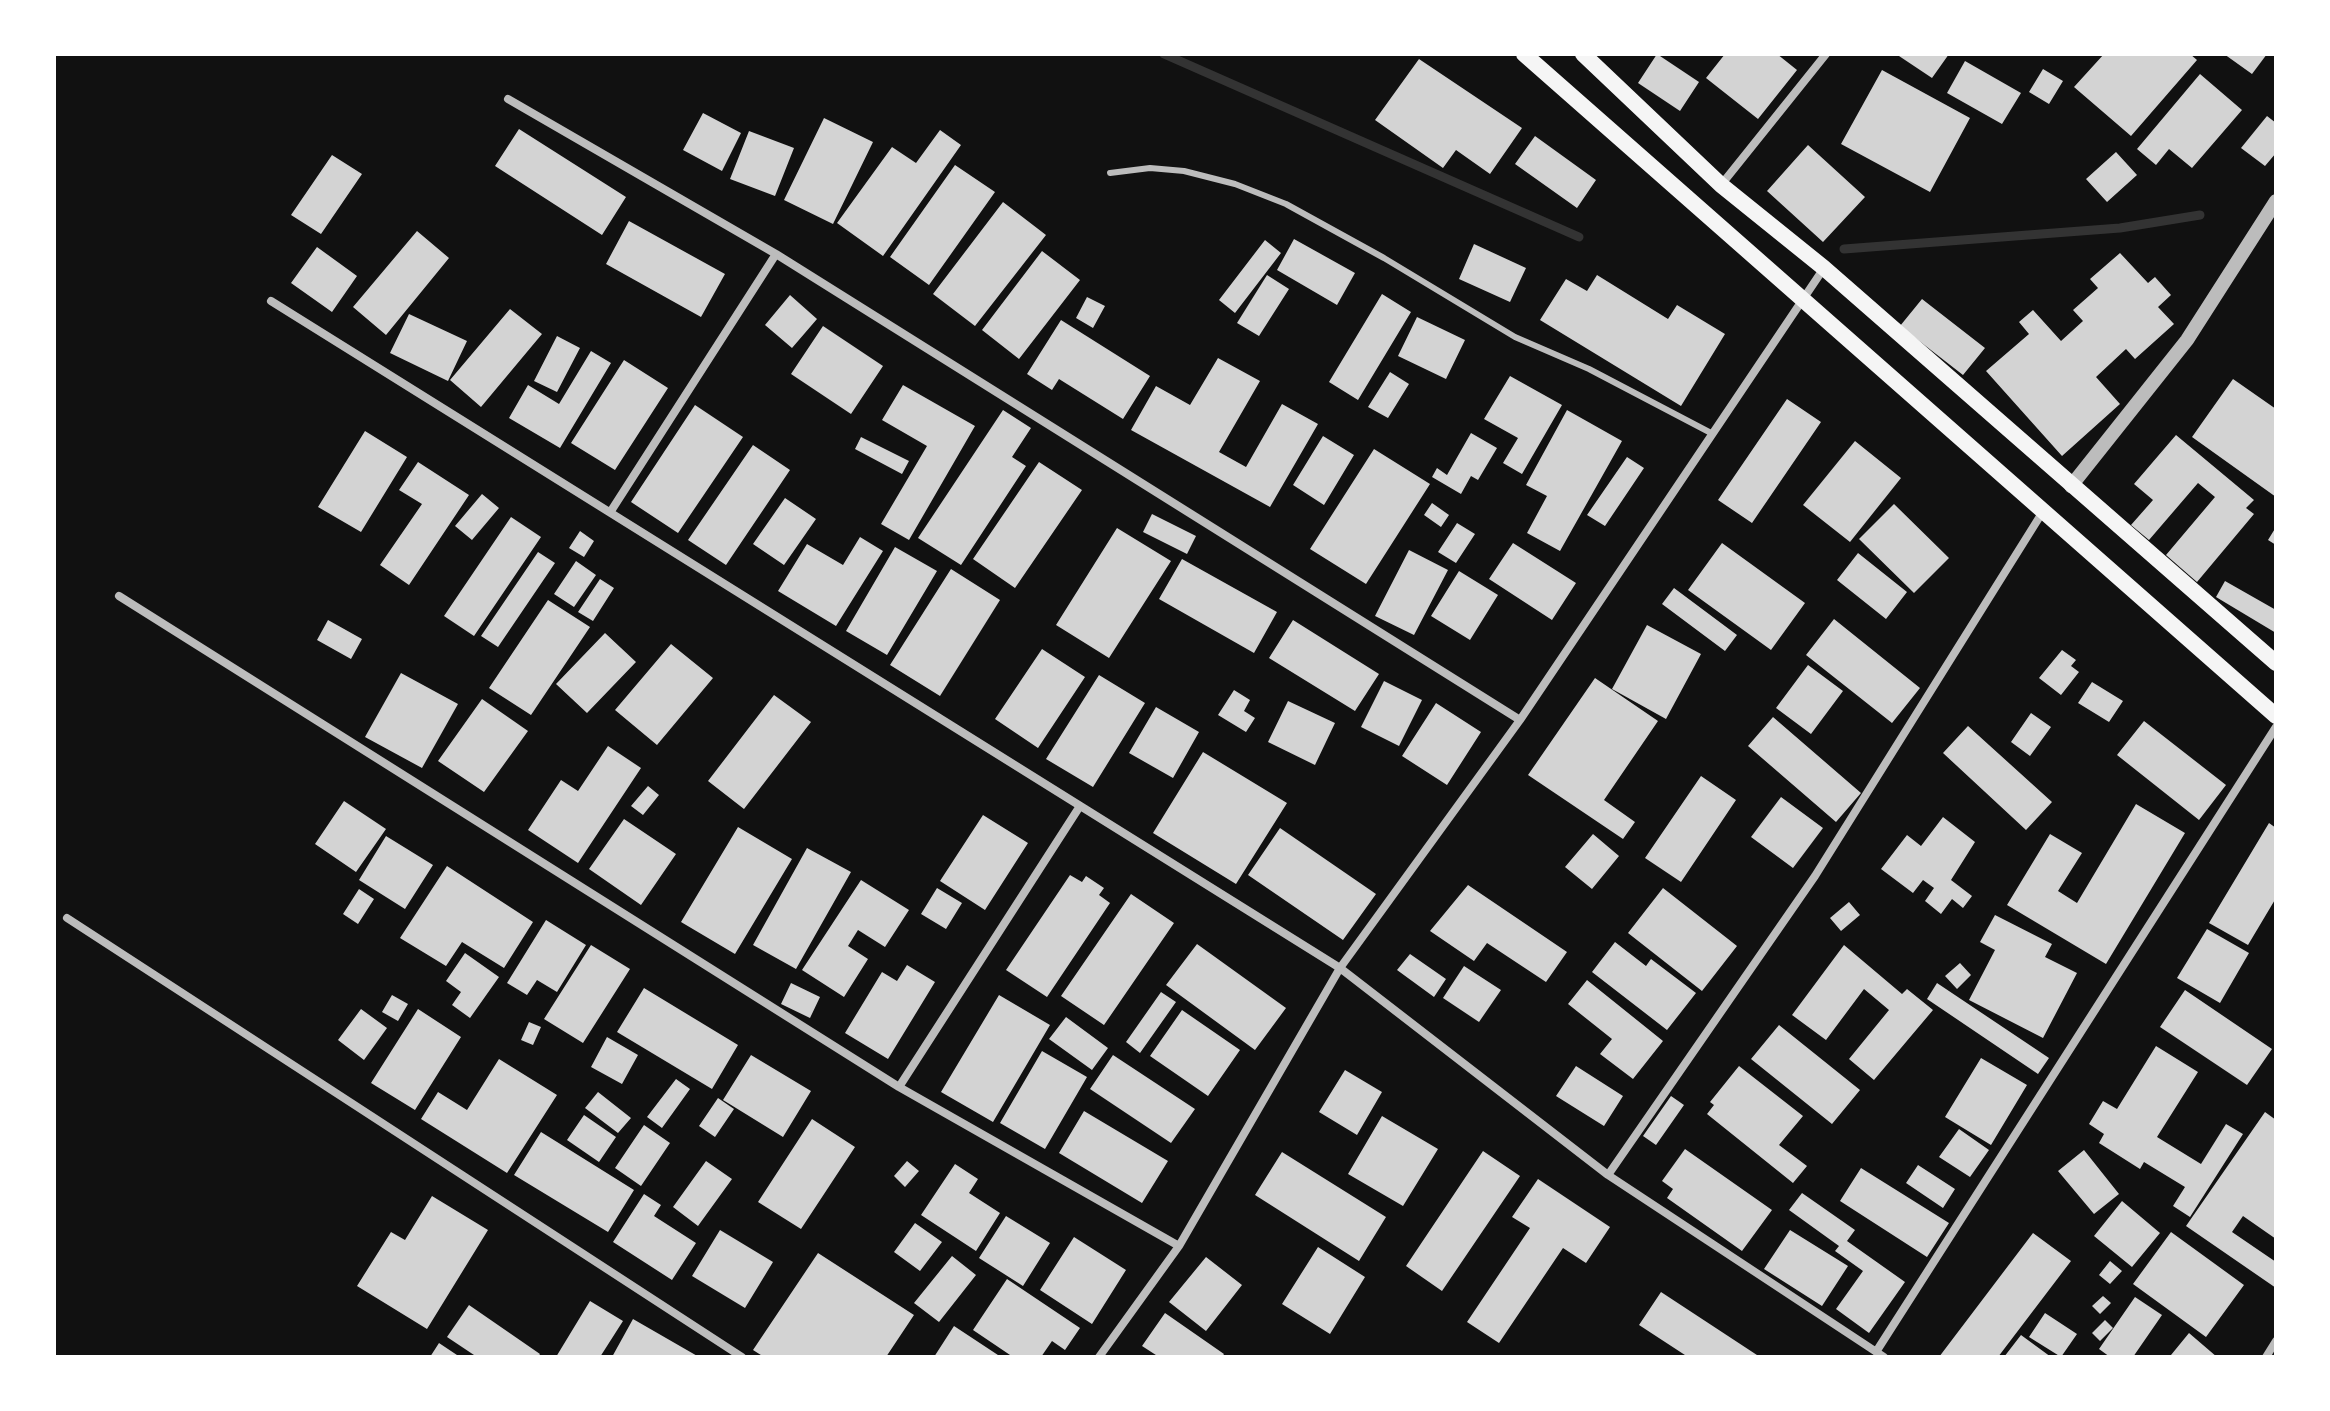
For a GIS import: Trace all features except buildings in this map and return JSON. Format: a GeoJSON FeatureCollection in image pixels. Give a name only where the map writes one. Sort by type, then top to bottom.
{"type":"FeatureCollection","features":[{"type":"Feature","properties":{"kind":"main road"},"geometry":{"type":"LineString","coordinates":[[1524,54],[2276,716]]}},
{"type":"Feature","properties":{"kind":"main road"},"geometry":{"type":"LineString","coordinates":[[1583,54],[1721,185],[1824,268],[2276,663]]}},
{"type":"Feature","properties":{"kind":"street"},"geometry":{"type":"LineString","coordinates":[[1721,185],[1826,54]]}},
{"type":"Feature","properties":{"kind":"street"},"geometry":{"type":"LineString","coordinates":[[508,99],[776,254],[1520,720]]}},
{"type":"Feature","properties":{"kind":"street"},"geometry":{"type":"LineString","coordinates":[[2071,486],[2187,340],[2276,201]]}},
{"type":"Feature","properties":{"kind":"street"},"geometry":{"type":"LineString","coordinates":[[611,511],[776,254]]}},
{"type":"Feature","properties":{"kind":"street"},"geometry":{"type":"LineString","coordinates":[[1099,1357],[1179,1246],[1340,968],[1520,720],[1824,268]]}},
{"type":"Feature","properties":{"kind":"street"},"geometry":{"type":"LineString","coordinates":[[271,301],[1340,968],[1608,1175],[1880,1354],[2276,727]]}},
{"type":"Feature","properties":{"kind":"street"},"geometry":{"type":"LineString","coordinates":[[1608,1175],[1815,876],[2042,513]]}},
{"type":"Feature","properties":{"kind":"street"},"geometry":{"type":"LineString","coordinates":[[119,596],[899,1087],[1179,1246]]}},
{"type":"Feature","properties":{"kind":"street"},"geometry":{"type":"LineString","coordinates":[[899,1087],[1080,806]]}},
{"type":"Feature","properties":{"kind":"street"},"geometry":{"type":"LineString","coordinates":[[67,918],[736,1355]]}},
{"type":"Feature","properties":{"kind":"street"},"geometry":{"type":"LineString","coordinates":[[2266,1357],[2276,1341]]}},
{"type":"Feature","properties":{"kind":"lane"},"geometry":{"type":"LineString","coordinates":[[1110,173],[1150,168],[1184,171],[1235,184],[1286,204],[1384,258],[1515,337],[1589,369],[1711,433]]}},
{"type":"Feature","properties":{"kind":"waterway"},"geometry":{"type":"LineString","coordinates":[[1164,54],[1579,237]]}},
{"type":"Feature","properties":{"kind":"waterway"},"geometry":{"type":"LineString","coordinates":[[1844,249],[2120,228],[2200,215]]}}]}
